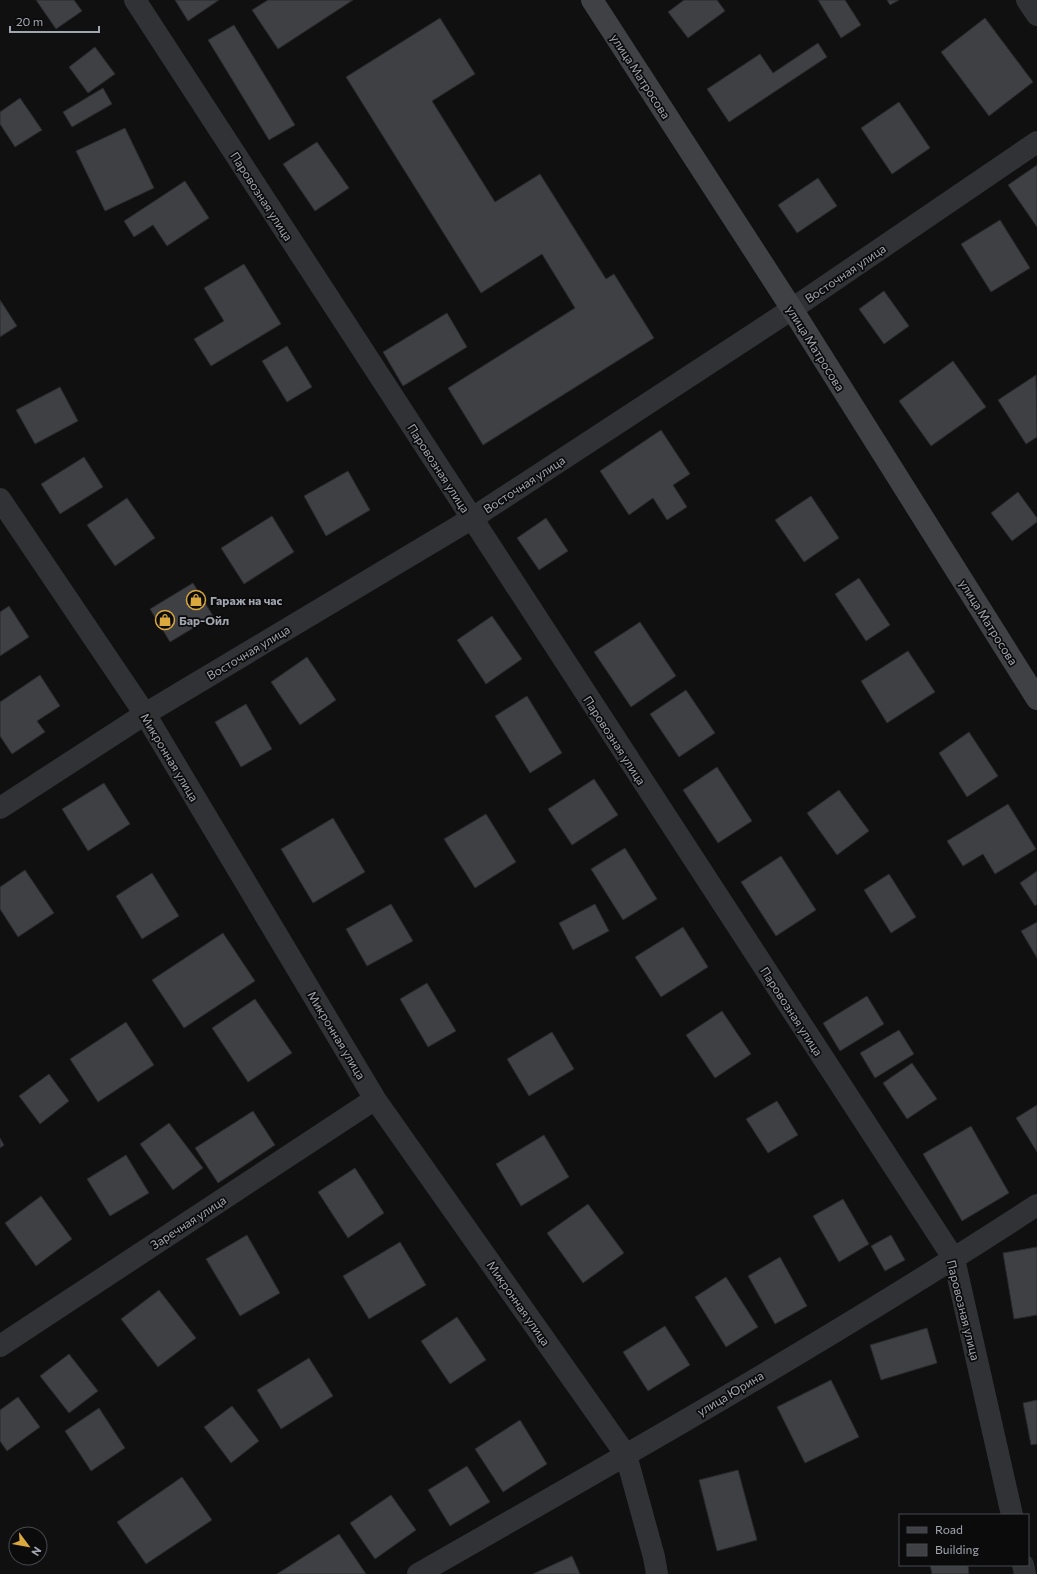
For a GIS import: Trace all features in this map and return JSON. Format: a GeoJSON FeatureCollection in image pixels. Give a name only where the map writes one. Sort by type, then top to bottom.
{"type":"FeatureCollection","features":[{"type":"Feature","properties":{"kind":"street","name":"Паровозная улица"},"geometry":{"type":"LineString","coordinates":[[135,0],[471,519],[954,1259],[1012,1514]]}},
{"type":"Feature","properties":{"kind":"street","name":"улица Матросова"},"geometry":{"type":"LineString","coordinates":[[592,0],[792,309],[1037,699]]}},
{"type":"Feature","properties":{"kind":"street"},"geometry":{"type":"LineString","coordinates":[[1027,0],[1037,15]]}},
{"type":"Feature","properties":{"kind":"street","name":"Восточная улица"},"geometry":{"type":"LineString","coordinates":[[0,808],[145,714],[471,519],[792,309],[1037,142]]}},
{"type":"Feature","properties":{"kind":"street","name":"Микронная улица"},"geometry":{"type":"LineString","coordinates":[[0,499],[145,714],[375,1098],[626,1455],[654,1557],[657,1574]]}},
{"type":"Feature","properties":{"kind":"street","name":"Заречная улица"},"geometry":{"type":"LineString","coordinates":[[0,1346],[375,1098]]}},
{"type":"Feature","properties":{"kind":"street","name":"улица Юрина"},"geometry":{"type":"LineString","coordinates":[[418,1574],[626,1455],[954,1259],[1037,1205]]}},
{"type":"Feature","properties":{"kind":"building"},"geometry":{"type":"Polygon","coordinates":[[[36,0],[74,0],[82,11],[56,29],[36,0]]]}},
{"type":"Feature","properties":{"kind":"building"},"geometry":{"type":"Polygon","coordinates":[[[175,0],[219,0],[188,21],[175,0]]]}},
{"type":"Feature","properties":{"kind":"building"},"geometry":{"type":"Polygon","coordinates":[[[268,0],[353,0],[278,49],[252,10],[268,0]]]}},
{"type":"Feature","properties":{"kind":"building"},"geometry":{"type":"Polygon","coordinates":[[[684,0],[717,0],[725,11],[688,38],[668,12],[684,0]]]}},
{"type":"Feature","properties":{"kind":"building"},"geometry":{"type":"Polygon","coordinates":[[[818,0],[845,0],[861,25],[841,38],[818,0]]]}},
{"type":"Feature","properties":{"kind":"building"},"geometry":{"type":"Polygon","coordinates":[[[887,0],[899,0],[890,5],[887,0]]]}},
{"type":"Feature","properties":{"kind":"building"},"geometry":{"type":"Polygon","coordinates":[[[440,18],[475,74],[432,101],[495,202],[540,174],[606,279],[614,274],[654,338],[483,445],[448,388],[575,308],[542,254],[481,293],[346,77],[440,18]]]}},
{"type":"Feature","properties":{"kind":"building"},"geometry":{"type":"Polygon","coordinates":[[[985,18],[1033,82],[989,116],[941,52],[985,18]]]}},
{"type":"Feature","properties":{"kind":"building"},"geometry":{"type":"Polygon","coordinates":[[[234,25],[295,125],[269,140],[208,40],[234,25]]]}},
{"type":"Feature","properties":{"kind":"building"},"geometry":{"type":"Polygon","coordinates":[[[818,43],[827,57],[729,122],[707,89],[760,54],[773,73],[818,43]]]}},
{"type":"Feature","properties":{"kind":"building"},"geometry":{"type":"Polygon","coordinates":[[[95,47],[115,74],[88,93],[69,67],[95,47]]]}},
{"type":"Feature","properties":{"kind":"building"},"geometry":{"type":"Polygon","coordinates":[[[103,88],[112,104],[72,127],[63,112],[103,88]]]}},
{"type":"Feature","properties":{"kind":"building"},"geometry":{"type":"Polygon","coordinates":[[[20,98],[42,130],[15,147],[0,124],[0,112],[20,98]]]}},
{"type":"Feature","properties":{"kind":"building"},"geometry":{"type":"Polygon","coordinates":[[[899,102],[930,148],[892,174],[861,128],[899,102]]]}},
{"type":"Feature","properties":{"kind":"building"},"geometry":{"type":"Polygon","coordinates":[[[125,128],[154,188],[105,211],[76,151],[125,128]]]}},
{"type":"Feature","properties":{"kind":"building"},"geometry":{"type":"Polygon","coordinates":[[[317,142],[349,188],[315,211],[283,164],[317,142]]]}},
{"type":"Feature","properties":{"kind":"building"},"geometry":{"type":"Polygon","coordinates":[[[1037,165],[1037,227],[1008,185],[1037,165]]]}},
{"type":"Feature","properties":{"kind":"building"},"geometry":{"type":"Polygon","coordinates":[[[818,178],[837,206],[797,233],[778,205],[818,178]]]}},
{"type":"Feature","properties":{"kind":"building"},"geometry":{"type":"Polygon","coordinates":[[[185,181],[209,218],[167,246],[153,225],[134,237],[124,221],[185,181]]]}},
{"type":"Feature","properties":{"kind":"building"},"geometry":{"type":"Polygon","coordinates":[[[1000,220],[1030,268],[991,292],[961,244],[1000,220]]]}},
{"type":"Feature","properties":{"kind":"building"},"geometry":{"type":"Polygon","coordinates":[[[244,264],[281,324],[211,366],[194,339],[224,321],[204,288],[244,264]]]}},
{"type":"Feature","properties":{"kind":"building"},"geometry":{"type":"Polygon","coordinates":[[[884,291],[909,326],[884,344],[859,309],[884,291]]]}},
{"type":"Feature","properties":{"kind":"building"},"geometry":{"type":"Polygon","coordinates":[[[0,300],[17,326],[0,337],[0,300]]]}},
{"type":"Feature","properties":{"kind":"building"},"geometry":{"type":"Polygon","coordinates":[[[447,313],[467,347],[403,386],[383,352],[447,313]]]}},
{"type":"Feature","properties":{"kind":"building"},"geometry":{"type":"Polygon","coordinates":[[[287,346],[312,387],[287,402],[262,361],[287,346]]]}},
{"type":"Feature","properties":{"kind":"building"},"geometry":{"type":"Polygon","coordinates":[[[953,361],[986,407],[931,446],[899,401],[953,361]]]}},
{"type":"Feature","properties":{"kind":"building"},"geometry":{"type":"Polygon","coordinates":[[[1036,375],[1037,437],[1026,444],[998,400],[1036,375]]]}},
{"type":"Feature","properties":{"kind":"building"},"geometry":{"type":"Polygon","coordinates":[[[60,387],[78,421],[35,444],[16,410],[60,387]]]}},
{"type":"Feature","properties":{"kind":"building"},"geometry":{"type":"Polygon","coordinates":[[[661,430],[690,474],[673,485],[687,507],[667,520],[653,498],[629,515],[600,471],[661,430]]]}},
{"type":"Feature","properties":{"kind":"building"},"geometry":{"type":"Polygon","coordinates":[[[84,457],[103,487],[60,514],[41,484],[84,457]]]}},
{"type":"Feature","properties":{"kind":"building"},"geometry":{"type":"Polygon","coordinates":[[[348,471],[370,510],[326,536],[304,496],[348,471]]]}},
{"type":"Feature","properties":{"kind":"building"},"geometry":{"type":"Polygon","coordinates":[[[1018,492],[1037,518],[1037,522],[1012,541],[991,513],[1018,492]]]}},
{"type":"Feature","properties":{"kind":"building"},"geometry":{"type":"Polygon","coordinates":[[[811,496],[839,538],[804,562],[775,520],[811,496]]]}},
{"type":"Feature","properties":{"kind":"building"},"geometry":{"type":"Polygon","coordinates":[[[127,498],[155,538],[115,566],[87,525],[127,498]]]}},
{"type":"Feature","properties":{"kind":"building"},"geometry":{"type":"Polygon","coordinates":[[[272,516],[294,552],[244,584],[221,548],[272,516]]]}},
{"type":"Feature","properties":{"kind":"building"},"geometry":{"type":"Polygon","coordinates":[[[546,518],[568,551],[539,570],[517,538],[546,518]]]}},
{"type":"Feature","properties":{"kind":"building"},"geometry":{"type":"Polygon","coordinates":[[[859,578],[890,625],[866,641],[835,594],[859,578]]]}},
{"type":"Feature","properties":{"kind":"building"},"geometry":{"type":"Polygon","coordinates":[[[193,583],[213,616],[170,642],[150,609],[193,583]]]}},
{"type":"Feature","properties":{"kind":"building"},"geometry":{"type":"Polygon","coordinates":[[[9,606],[29,637],[0,656],[0,612],[9,606]]]}},
{"type":"Feature","properties":{"kind":"building"},"geometry":{"type":"Polygon","coordinates":[[[492,616],[522,659],[486,684],[457,640],[492,616]]]}},
{"type":"Feature","properties":{"kind":"building"},"geometry":{"type":"Polygon","coordinates":[[[640,622],[676,676],[631,707],[594,652],[640,622]]]}},
{"type":"Feature","properties":{"kind":"building"},"geometry":{"type":"Polygon","coordinates":[[[908,651],[935,692],[887,723],[861,681],[908,651]]]}},
{"type":"Feature","properties":{"kind":"building"},"geometry":{"type":"Polygon","coordinates":[[[307,657],[336,700],[300,725],[271,682],[307,657]]]}},
{"type":"Feature","properties":{"kind":"building"},"geometry":{"type":"Polygon","coordinates":[[[40,675],[60,706],[37,721],[45,732],[12,754],[0,736],[0,702],[40,675]]]}},
{"type":"Feature","properties":{"kind":"building"},"geometry":{"type":"Polygon","coordinates":[[[686,690],[715,733],[679,757],[650,714],[686,690]]]}},
{"type":"Feature","properties":{"kind":"building"},"geometry":{"type":"Polygon","coordinates":[[[527,696],[562,753],[530,773],[495,716],[527,696]]]}},
{"type":"Feature","properties":{"kind":"building"},"geometry":{"type":"Polygon","coordinates":[[[246,704],[272,749],[241,767],[215,722],[246,704]]]}},
{"type":"Feature","properties":{"kind":"building"},"geometry":{"type":"Polygon","coordinates":[[[969,732],[998,776],[967,797],[939,753],[969,732]]]}},
{"type":"Feature","properties":{"kind":"building"},"geometry":{"type":"Polygon","coordinates":[[[717,767],[752,821],[718,843],[683,790],[717,767]]]}},
{"type":"Feature","properties":{"kind":"building"},"geometry":{"type":"Polygon","coordinates":[[[594,779],[618,815],[572,845],[548,809],[594,779]]]}},
{"type":"Feature","properties":{"kind":"building"},"geometry":{"type":"Polygon","coordinates":[[[104,783],[130,824],[88,851],[62,809],[104,783]]]}},
{"type":"Feature","properties":{"kind":"building"},"geometry":{"type":"Polygon","coordinates":[[[839,790],[869,831],[837,855],[807,813],[839,790]]]}},
{"type":"Feature","properties":{"kind":"building"},"geometry":{"type":"Polygon","coordinates":[[[1008,804],[1036,849],[995,874],[983,854],[963,866],[947,841],[1008,804]]]}},
{"type":"Feature","properties":{"kind":"building"},"geometry":{"type":"Polygon","coordinates":[[[486,814],[516,862],[475,888],[444,839],[486,814]]]}},
{"type":"Feature","properties":{"kind":"building"},"geometry":{"type":"Polygon","coordinates":[[[333,818],[365,872],[313,903],[281,849],[333,818]]]}},
{"type":"Feature","properties":{"kind":"building"},"geometry":{"type":"Polygon","coordinates":[[[625,848],[657,899],[623,920],[591,869],[625,848]]]}},
{"type":"Feature","properties":{"kind":"building"},"geometry":{"type":"Polygon","coordinates":[[[781,856],[816,910],[776,936],[741,882],[781,856]]]}},
{"type":"Feature","properties":{"kind":"building"},"geometry":{"type":"Polygon","coordinates":[[[25,870],[54,913],[18,937],[0,909],[0,887],[25,870]]]}},
{"type":"Feature","properties":{"kind":"building"},"geometry":{"type":"Polygon","coordinates":[[[1037,871],[1037,904],[1035,906],[1020,883],[1037,871]]]}},
{"type":"Feature","properties":{"kind":"building"},"geometry":{"type":"Polygon","coordinates":[[[152,873],[179,916],[142,939],[116,896],[152,873]]]}},
{"type":"Feature","properties":{"kind":"building"},"geometry":{"type":"Polygon","coordinates":[[[889,874],[916,917],[891,933],[864,890],[889,874]]]}},
{"type":"Feature","properties":{"kind":"building"},"geometry":{"type":"Polygon","coordinates":[[[391,904],[413,941],[367,966],[346,929],[391,904]]]}},
{"type":"Feature","properties":{"kind":"building"},"geometry":{"type":"Polygon","coordinates":[[[595,904],[609,931],[573,950],[559,923],[595,904]]]}},
{"type":"Feature","properties":{"kind":"building"},"geometry":{"type":"Polygon","coordinates":[[[1037,922],[1037,958],[1021,931],[1037,922]]]}},
{"type":"Feature","properties":{"kind":"building"},"geometry":{"type":"Polygon","coordinates":[[[683,927],[708,967],[661,997],[635,957],[683,927]]]}},
{"type":"Feature","properties":{"kind":"building"},"geometry":{"type":"Polygon","coordinates":[[[223,933],[255,981],[184,1028],[152,980],[223,933]]]}},
{"type":"Feature","properties":{"kind":"building"},"geometry":{"type":"Polygon","coordinates":[[[427,983],[456,1031],[428,1047],[400,999],[427,983]]]}},
{"type":"Feature","properties":{"kind":"building"},"geometry":{"type":"Polygon","coordinates":[[[867,996],[884,1024],[840,1051],[823,1023],[867,996]]]}},
{"type":"Feature","properties":{"kind":"building"},"geometry":{"type":"Polygon","coordinates":[[[255,999],[292,1053],[248,1082],[212,1028],[255,999]]]}},
{"type":"Feature","properties":{"kind":"building"},"geometry":{"type":"Polygon","coordinates":[[[722,1011],[751,1054],[715,1078],[686,1035],[722,1011]]]}},
{"type":"Feature","properties":{"kind":"building"},"geometry":{"type":"Polygon","coordinates":[[[126,1022],[154,1065],[98,1102],[70,1059],[126,1022]]]}},
{"type":"Feature","properties":{"kind":"building"},"geometry":{"type":"Polygon","coordinates":[[[899,1030],[914,1054],[875,1078],[860,1053],[899,1030]]]}},
{"type":"Feature","properties":{"kind":"building"},"geometry":{"type":"Polygon","coordinates":[[[552,1032],[574,1069],[529,1096],[507,1059],[552,1032]]]}},
{"type":"Feature","properties":{"kind":"building"},"geometry":{"type":"Polygon","coordinates":[[[912,1063],[937,1099],[907,1119],[883,1083],[912,1063]]]}},
{"type":"Feature","properties":{"kind":"building"},"geometry":{"type":"Polygon","coordinates":[[[49,1074],[69,1101],[40,1124],[19,1096],[49,1074]]]}},
{"type":"Feature","properties":{"kind":"building"},"geometry":{"type":"Polygon","coordinates":[[[777,1101],[798,1135],[768,1153],[746,1119],[777,1101]]]}},
{"type":"Feature","properties":{"kind":"building"},"geometry":{"type":"Polygon","coordinates":[[[1037,1105],[1037,1152],[1016,1118],[1037,1105]]]}},
{"type":"Feature","properties":{"kind":"building"},"geometry":{"type":"Polygon","coordinates":[[[253,1111],[275,1145],[218,1183],[195,1148],[253,1111]]]}},
{"type":"Feature","properties":{"kind":"building"},"geometry":{"type":"Polygon","coordinates":[[[169,1123],[203,1168],[173,1190],[140,1144],[169,1123]]]}},
{"type":"Feature","properties":{"kind":"building"},"geometry":{"type":"Polygon","coordinates":[[[971,1126],[1009,1193],[962,1221],[923,1154],[971,1126]]]}},
{"type":"Feature","properties":{"kind":"building"},"geometry":{"type":"Polygon","coordinates":[[[544,1135],[569,1177],[521,1206],[496,1164],[544,1135]]]}},
{"type":"Feature","properties":{"kind":"building"},"geometry":{"type":"Polygon","coordinates":[[[0,1138],[4,1145],[0,1148],[0,1138]]]}},
{"type":"Feature","properties":{"kind":"building"},"geometry":{"type":"Polygon","coordinates":[[[126,1155],[149,1193],[110,1216],[87,1179],[126,1155]]]}},
{"type":"Feature","properties":{"kind":"building"},"geometry":{"type":"Polygon","coordinates":[[[355,1168],[384,1213],[348,1238],[318,1192],[355,1168]]]}},
{"type":"Feature","properties":{"kind":"building"},"geometry":{"type":"Polygon","coordinates":[[[41,1196],[72,1239],[36,1266],[5,1223],[41,1196]]]}},
{"type":"Feature","properties":{"kind":"building"},"geometry":{"type":"Polygon","coordinates":[[[843,1199],[869,1244],[839,1262],[813,1216],[843,1199]]]}},
{"type":"Feature","properties":{"kind":"building"},"geometry":{"type":"Polygon","coordinates":[[[588,1204],[624,1253],[583,1283],[547,1233],[588,1204]]]}},
{"type":"Feature","properties":{"kind":"building"},"geometry":{"type":"Polygon","coordinates":[[[247,1235],[280,1293],[240,1316],[206,1259],[247,1235]]]}},
{"type":"Feature","properties":{"kind":"building"},"geometry":{"type":"Polygon","coordinates":[[[891,1235],[905,1260],[885,1271],[871,1246],[891,1235]]]}},
{"type":"Feature","properties":{"kind":"building"},"geometry":{"type":"Polygon","coordinates":[[[400,1242],[426,1285],[369,1319],[343,1276],[400,1242]]]}},
{"type":"Feature","properties":{"kind":"building"},"geometry":{"type":"Polygon","coordinates":[[[1037,1247],[1037,1315],[1014,1319],[1003,1253],[1037,1247]]]}},
{"type":"Feature","properties":{"kind":"building"},"geometry":{"type":"Polygon","coordinates":[[[780,1257],[807,1306],[775,1324],[748,1276],[780,1257]]]}},
{"type":"Feature","properties":{"kind":"building"},"geometry":{"type":"Polygon","coordinates":[[[726,1277],[758,1327],[726,1347],[695,1297],[726,1277]]]}},
{"type":"Feature","properties":{"kind":"building"},"geometry":{"type":"Polygon","coordinates":[[[159,1290],[196,1338],[158,1367],[121,1319],[159,1290]]]}},
{"type":"Feature","properties":{"kind":"building"},"geometry":{"type":"Polygon","coordinates":[[[457,1317],[486,1360],[450,1384],[421,1341],[457,1317]]]}},
{"type":"Feature","properties":{"kind":"building"},"geometry":{"type":"Polygon","coordinates":[[[665,1326],[690,1365],[648,1391],[623,1352],[665,1326]]]}},
{"type":"Feature","properties":{"kind":"building"},"geometry":{"type":"Polygon","coordinates":[[[927,1328],[937,1363],[881,1380],[870,1345],[927,1328]]]}},
{"type":"Feature","properties":{"kind":"building"},"geometry":{"type":"Polygon","coordinates":[[[69,1354],[98,1391],[69,1413],[40,1376],[69,1354]]]}},
{"type":"Feature","properties":{"kind":"building"},"geometry":{"type":"Polygon","coordinates":[[[309,1358],[333,1396],[281,1429],[257,1390],[309,1358]]]}},
{"type":"Feature","properties":{"kind":"building"},"geometry":{"type":"Polygon","coordinates":[[[831,1380],[859,1437],[805,1463],[777,1407],[831,1380]]]}},
{"type":"Feature","properties":{"kind":"building"},"geometry":{"type":"Polygon","coordinates":[[[18,1397],[40,1427],[7,1451],[0,1441],[0,1410],[18,1397]]]}},
{"type":"Feature","properties":{"kind":"building"},"geometry":{"type":"Polygon","coordinates":[[[1037,1400],[1037,1444],[1031,1445],[1023,1403],[1037,1400]]]}},
{"type":"Feature","properties":{"kind":"building"},"geometry":{"type":"Polygon","coordinates":[[[232,1406],[259,1441],[231,1463],[204,1427],[232,1406]]]}},
{"type":"Feature","properties":{"kind":"building"},"geometry":{"type":"Polygon","coordinates":[[[99,1408],[125,1448],[91,1471],[65,1431],[99,1408]]]}},
{"type":"Feature","properties":{"kind":"building"},"geometry":{"type":"Polygon","coordinates":[[[520,1420],[547,1464],[503,1492],[475,1449],[520,1420]]]}},
{"type":"Feature","properties":{"kind":"building"},"geometry":{"type":"Polygon","coordinates":[[[467,1466],[490,1502],[450,1526],[428,1490],[467,1466]]]}},
{"type":"Feature","properties":{"kind":"building"},"geometry":{"type":"Polygon","coordinates":[[[738,1470],[757,1540],[717,1551],[699,1480],[738,1470]]]}},
{"type":"Feature","properties":{"kind":"building"},"geometry":{"type":"Polygon","coordinates":[[[182,1477],[212,1520],[146,1564],[117,1522],[182,1477]]]}},
{"type":"Feature","properties":{"kind":"building"},"geometry":{"type":"Polygon","coordinates":[[[391,1495],[416,1530],[375,1559],[350,1523],[391,1495]]]}},
{"type":"Feature","properties":{"kind":"building"},"geometry":{"type":"Polygon","coordinates":[[[339,1534],[366,1574],[277,1574],[339,1534]]]}},
{"type":"Feature","properties":{"kind":"building"},"geometry":{"type":"Polygon","coordinates":[[[572,1556],[580,1574],[533,1574],[572,1556]]]}},
{"type":"Feature","properties":{"kind":"building"},"geometry":{"type":"Polygon","coordinates":[[[930,1566],[968,1566],[969,1574],[932,1574],[930,1566]]]}},
{"type":"Feature","properties":{"kind":"place","name":"Гараж на час"},"geometry":{"type":"Point","coordinates":[196,600]}},
{"type":"Feature","properties":{"kind":"place","name":"Бар-Ойл"},"geometry":{"type":"Point","coordinates":[165,620]}}]}
